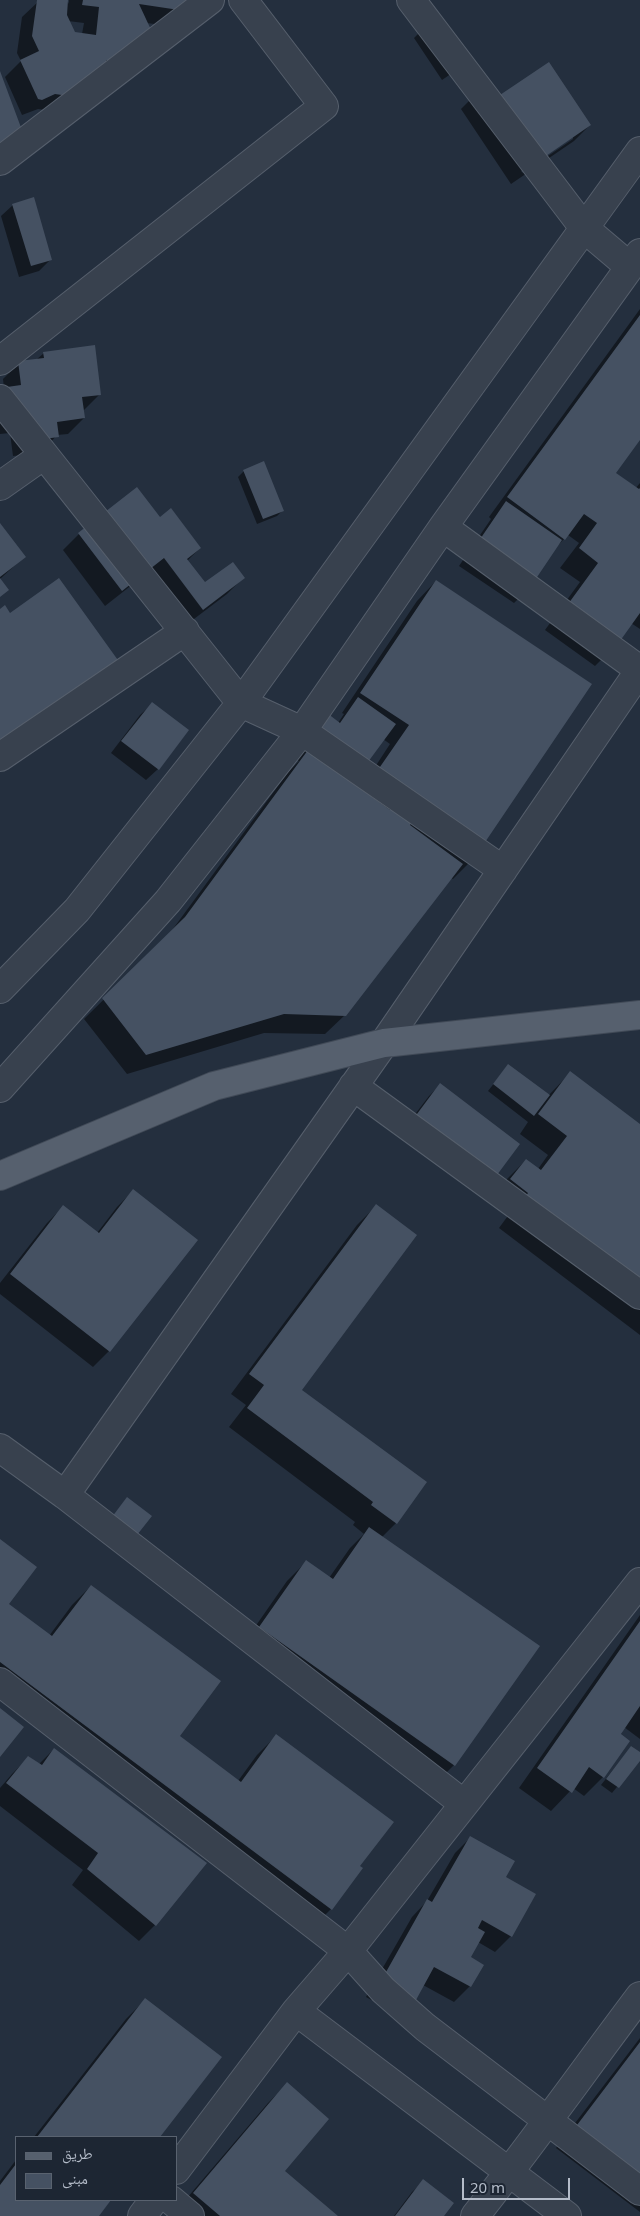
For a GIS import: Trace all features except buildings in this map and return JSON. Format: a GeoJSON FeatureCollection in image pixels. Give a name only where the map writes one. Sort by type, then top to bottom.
{"type":"FeatureCollection","features":[{"type":"Feature","properties":{"kind":"main road"},"geometry":{"type":"LineString","coordinates":[[0,1176],[214,1086],[384,1043],[640,1015]]}},
{"type":"Feature","properties":{"kind":"street"},"geometry":{"type":"LineString","coordinates":[[0,161],[210,0]]}},
{"type":"Feature","properties":{"kind":"street"},"geometry":{"type":"LineString","coordinates":[[0,361],[324,106],[243,0]]}},
{"type":"Feature","properties":{"kind":"street"},"geometry":{"type":"LineString","coordinates":[[0,1088],[168,901],[302,731],[443,527],[635,260],[584,228],[411,0]]}},
{"type":"Feature","properties":{"kind":"street"},"geometry":{"type":"LineString","coordinates":[[0,989],[77,910],[241,703],[640,151]]}},
{"type":"Feature","properties":{"kind":"street"},"geometry":{"type":"LineString","coordinates":[[0,399],[241,703],[302,731],[503,870]]}},
{"type":"Feature","properties":{"kind":"street"},"geometry":{"type":"LineString","coordinates":[[0,486],[44,454]]}},
{"type":"Feature","properties":{"kind":"street"},"geometry":{"type":"LineString","coordinates":[[65,1495],[384,1043],[640,670],[443,527]]}},
{"type":"Feature","properties":{"kind":"street"},"geometry":{"type":"LineString","coordinates":[[0,757],[185,631]]}},
{"type":"Feature","properties":{"kind":"street"},"geometry":{"type":"LineString","coordinates":[[353,1086],[640,1295]]}},
{"type":"Feature","properties":{"kind":"street"},"geometry":{"type":"LineString","coordinates":[[0,1448],[65,1495],[464,1804]]}},
{"type":"Feature","properties":{"kind":"street"},"geometry":{"type":"LineString","coordinates":[[178,2167],[296,2011],[348,1951],[640,1582]]}},
{"type":"Feature","properties":{"kind":"street"},"geometry":{"type":"LineString","coordinates":[[0,1682],[348,1951],[383,1990],[425,2027],[640,2191]]}},
{"type":"Feature","properties":{"kind":"street"},"geometry":{"type":"LineString","coordinates":[[475,2216],[510,2172],[546,2120],[640,1996]]}},
{"type":"Feature","properties":{"kind":"street"},"geometry":{"type":"LineString","coordinates":[[296,2011],[567,2216]]}},
{"type":"Feature","properties":{"kind":"street"},"geometry":{"type":"LineString","coordinates":[[142,2216],[153,2201]]}},
{"type":"Feature","properties":{"kind":"street"},"geometry":{"type":"LineString","coordinates":[[171,2201],[190,2216]]}}]}
